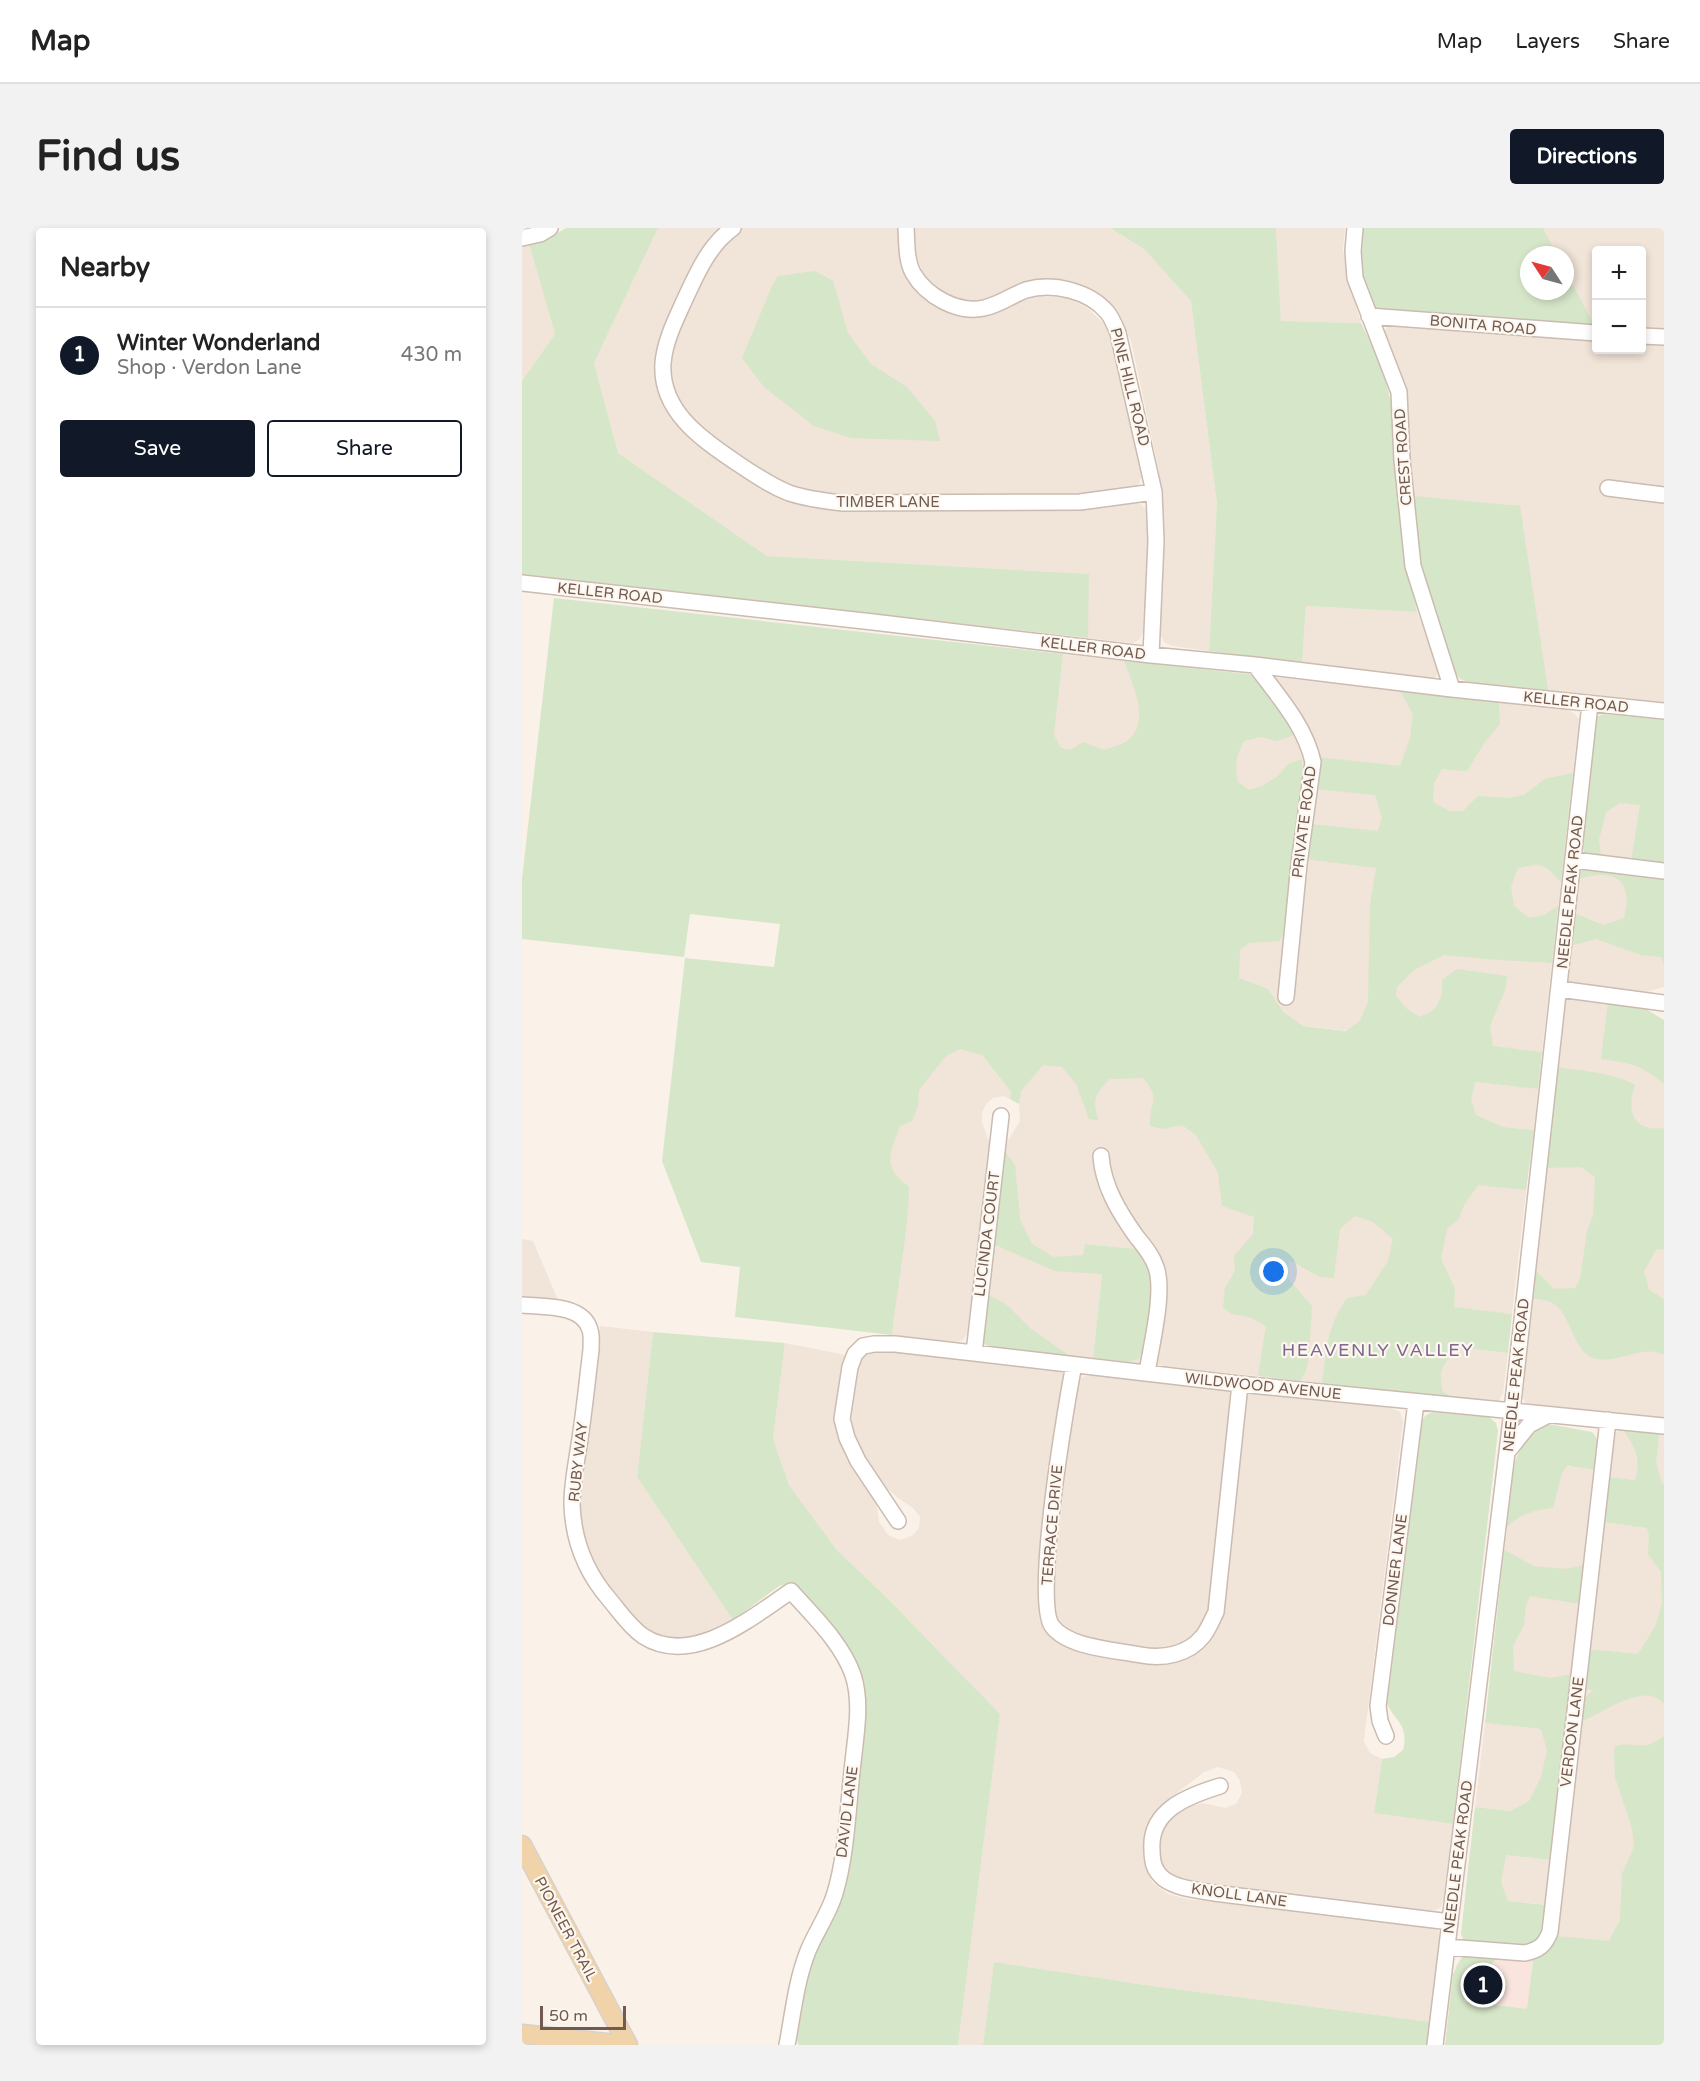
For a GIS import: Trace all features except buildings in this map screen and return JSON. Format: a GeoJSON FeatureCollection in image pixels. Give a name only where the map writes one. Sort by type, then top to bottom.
{"type":"FeatureCollection","features":[{"type":"Feature","properties":{"kind":"main road","name":"PIONEER TRAIL"},"geometry":{"type":"LineString","coordinates":[[522,1845],[627,2045]]}},
{"type":"Feature","properties":{"kind":"main road"},"geometry":{"type":"LineString","coordinates":[[522,2034],[627,2045]]}},
{"type":"Feature","properties":{"kind":"street"},"geometry":{"type":"LineString","coordinates":[[522,238],[540,234],[550,228]]}},
{"type":"Feature","properties":{"kind":"street","name":"TIMBER LANE"},"geometry":{"type":"LineString","coordinates":[[733,228],[713,247],[699,268],[677,317],[667,342],[663,364],[665,385],[674,406],[686,423],[702,439],[763,481],[816,500],[843,503],[1080,502],[1154,492]]}},
{"type":"Feature","properties":{"kind":"street","name":"PINE HILL ROAD"},"geometry":{"type":"LineString","coordinates":[[906,228],[908,257],[913,273],[927,290],[946,303],[964,309],[984,309],[1027,290],[1050,287],[1088,296],[1108,313],[1121,343],[1154,492],[1156,570],[1151,656]]}},
{"type":"Feature","properties":{"kind":"street","name":"CREST ROAD"},"geometry":{"type":"LineString","coordinates":[[1355,228],[1353,251],[1355,278],[1399,392],[1402,460],[1413,566],[1452,689]]}},
{"type":"Feature","properties":{"kind":"street","name":"BONITA ROAD"},"geometry":{"type":"LineString","coordinates":[[1369,316],[1592,333]]}},
{"type":"Feature","properties":{"kind":"street"},"geometry":{"type":"LineString","coordinates":[[1646,336],[1664,337]]}},
{"type":"Feature","properties":{"kind":"street"},"geometry":{"type":"LineString","coordinates":[[1608,488],[1664,495]]}},
{"type":"Feature","properties":{"kind":"street","name":"KELLER ROAD"},"geometry":{"type":"LineString","coordinates":[[522,584],[1151,656],[1255,665],[1452,689],[1664,711]]}},
{"type":"Feature","properties":{"kind":"street","name":"PRIVATE ROAD"},"geometry":{"type":"LineString","coordinates":[[1255,665],[1303,732],[1311,750],[1313,762],[1299,864],[1286,996]]}},
{"type":"Feature","properties":{"kind":"street","name":"NEEDLE PEAK ROAD"},"geometry":{"type":"LineString","coordinates":[[1435,2045],[1507,1455],[1590,704]]}},
{"type":"Feature","properties":{"kind":"street"},"geometry":{"type":"LineString","coordinates":[[1574,860],[1664,871]]}},
{"type":"Feature","properties":{"kind":"street"},"geometry":{"type":"LineString","coordinates":[[1559,989],[1664,1003]]}},
{"type":"Feature","properties":{"kind":"street","name":"LUCINDA COURT"},"geometry":{"type":"LineString","coordinates":[[974,1353],[1001,1116]]}},
{"type":"Feature","properties":{"kind":"street"},"geometry":{"type":"LineString","coordinates":[[1101,1156],[1105,1180],[1111,1196],[1152,1257],[1160,1279],[1147,1373]]}},
{"type":"Feature","properties":{"kind":"street","name":"RUBY WAY"},"geometry":{"type":"LineString","coordinates":[[522,1305],[575,1312],[584,1318],[591,1331],[591,1350],[574,1473],[573,1504],[576,1537],[582,1559],[594,1581],[630,1624],[645,1637],[665,1645],[689,1645],[711,1640],[738,1626],[791,1591]]}},
{"type":"Feature","properties":{"kind":"street","name":"WILDWOOD AVENUE"},"geometry":{"type":"LineString","coordinates":[[897,1521],[858,1461],[847,1438],[842,1419],[850,1367],[855,1354],[863,1346],[874,1344],[895,1344],[1240,1384],[1664,1426]]}},
{"type":"Feature","properties":{"kind":"street","name":"TERRACE DRIVE"},"geometry":{"type":"LineString","coordinates":[[1074,1365],[1058,1462],[1046,1576],[1046,1604],[1051,1624],[1065,1637],[1082,1643],[1152,1657],[1169,1656],[1186,1650],[1203,1637],[1215,1612],[1240,1384]]}},
{"type":"Feature","properties":{"kind":"street","name":"DONNER LANE"},"geometry":{"type":"LineString","coordinates":[[1386,1736],[1380,1721],[1378,1706],[1416,1402]]}},
{"type":"Feature","properties":{"kind":"street"},"geometry":{"type":"LineString","coordinates":[[1507,1455],[1511,1445],[1529,1425],[1548,1414]]}},
{"type":"Feature","properties":{"kind":"street","name":"VERDON LANE"},"geometry":{"type":"LineString","coordinates":[[1447,1947],[1525,1953],[1535,1951],[1545,1943],[1550,1932],[1608,1420]]}},
{"type":"Feature","properties":{"kind":"street","name":"DAVID LANE"},"geometry":{"type":"LineString","coordinates":[[787,2045],[798,1983],[808,1950],[823,1923],[835,1893],[844,1842],[857,1723],[857,1698],[853,1676],[843,1656],[791,1591]]}},
{"type":"Feature","properties":{"kind":"street","name":"KNOLL LANE"},"geometry":{"type":"LineString","coordinates":[[1220,1786],[1192,1794],[1168,1809],[1156,1825],[1151,1843],[1152,1865],[1165,1879],[1184,1888],[1214,1893],[1450,1922]]}},
{"type":"Feature","properties":{"kind":"shaded area"},"geometry":{"type":"Polygon","coordinates":[[[658,228],[722,228],[668,323],[668,408],[787,498],[1134,501],[1141,504],[1146,510],[1148,542],[1146,617],[1144,630],[1139,640],[1132,643],[1088,638],[1088,574],[767,556],[618,453],[594,363],[658,228]]]}},
{"type":"Feature","properties":{"kind":"shaded area"},"geometry":{"type":"Polygon","coordinates":[[[740,228],[898,228],[900,263],[907,279],[918,294],[935,307],[955,316],[977,318],[995,314],[1022,301],[1042,296],[1068,298],[1086,307],[1104,324],[1114,342],[1142,475],[1139,484],[1132,489],[1079,498],[830,497],[801,491],[756,469],[690,420],[669,384],[668,365],[672,342],[692,297],[722,244],[740,228]]]}},
{"type":"Feature","properties":{"kind":"shaded area"},"geometry":{"type":"Polygon","coordinates":[[[914,228],[1110,228],[1144,249],[1191,301],[1217,504],[1209,651],[1173,646],[1165,643],[1160,634],[1164,541],[1159,471],[1131,341],[1121,318],[1109,302],[1091,289],[1070,281],[1047,279],[1023,283],[996,297],[977,302],[957,299],[940,291],[926,277],[917,260],[914,228]]]}},
{"type":"Feature","properties":{"kind":"shaded area"},"geometry":{"type":"Polygon","coordinates":[[[1276,228],[1345,228],[1343,249],[1348,279],[1361,323],[1281,321],[1276,228]]]}},
{"type":"Feature","properties":{"kind":"shaded area"},"geometry":{"type":"Polygon","coordinates":[[[1362,228],[1664,228],[1664,330],[1646,328],[1646,246],[1592,246],[1592,325],[1391,312],[1362,228]]]}},
{"type":"Feature","properties":{"kind":"shaded area"},"geometry":{"type":"Polygon","coordinates":[[[529,244],[555,334],[522,381],[522,245],[529,244]]]}},
{"type":"Feature","properties":{"kind":"shaded area"},"geometry":{"type":"Polygon","coordinates":[[[1390,325],[1592,340],[1592,354],[1646,354],[1646,343],[1664,345],[1664,491],[1604,482],[1602,492],[1664,500],[1664,702],[1469,682],[1460,679],[1454,671],[1431,609],[1385,342],[1385,330],[1390,325]]]}},
{"type":"Feature","properties":{"kind":"shaded area"},"geometry":{"type":"Polygon","coordinates":[[[1306,606],[1417,612],[1438,667],[1437,676],[1431,679],[1302,663],[1306,606]]]}},
{"type":"Feature","properties":{"kind":"shaded area"},"geometry":{"type":"Polygon","coordinates":[[[1063,654],[1156,664],[1145,764],[1237,673],[1566,709],[1579,719],[1542,1052],[1462,1043],[1458,1080],[1538,1089],[1534,1130],[1453,1122],[1528,1174],[1512,1314],[1433,1305],[1429,1345],[1508,1353],[1503,1393],[1499,1400],[1491,1402],[1129,1362],[1139,1359],[1148,1264],[1135,1249],[1085,1244],[1102,1274],[1093,1358],[990,1347],[984,1344],[982,1336],[1003,1149],[1020,1121],[1019,1104],[1024,1057],[1117,1005],[1198,1014],[1044,815],[1063,654]],[[1198,1014],[1189,1101],[1334,1278],[1343,1196],[1441,1041],[1198,1014]]]}},
{"type":"Feature","properties":{"kind":"shaded area"},"geometry":{"type":"Polygon","coordinates":[[[1586,799],[1641,805],[1631,861],[1591,856],[1584,852],[1586,799]]]}},
{"type":"Feature","properties":{"kind":"shaded area"},"geometry":{"type":"Polygon","coordinates":[[[1630,872],[1664,938],[1664,987],[1643,993],[1576,985],[1568,981],[1566,975],[1579,873],[1630,872]]]}},
{"type":"Feature","properties":{"kind":"shaded area"},"geometry":{"type":"Polygon","coordinates":[[[1565,999],[1608,1002],[1664,1066],[1664,1418],[1533,1405],[1525,1402],[1520,1392],[1562,1005],[1565,999]]]}},
{"type":"Feature","properties":{"kind":"shaded area"},"geometry":{"type":"Polygon","coordinates":[[[926,1035],[970,1040],[1011,1092],[1010,1099],[1003,1096],[993,1098],[986,1104],[982,1113],[982,1122],[989,1141],[989,1151],[967,1333],[963,1340],[956,1342],[892,1335],[897,1284],[851,1083],[926,1035]]]}},
{"type":"Feature","properties":{"kind":"shaded area"},"geometry":{"type":"Polygon","coordinates":[[[522,1239],[533,1241],[558,1300],[522,1297],[522,1239]]]}},
{"type":"Feature","properties":{"kind":"shaded area"},"geometry":{"type":"Polygon","coordinates":[[[600,1326],[653,1332],[637,1477],[733,1620],[712,1633],[691,1640],[657,1637],[646,1629],[599,1578],[586,1551],[579,1522],[580,1485],[600,1326]]]}},
{"type":"Feature","properties":{"kind":"shaded area"},"geometry":{"type":"Polygon","coordinates":[[[785,1343],[846,1355],[835,1415],[877,1506],[879,1522],[888,1535],[900,1540],[912,1536],[919,1528],[920,1517],[913,1508],[883,1485],[860,1451],[851,1432],[849,1413],[856,1369],[862,1357],[869,1352],[880,1350],[1051,1369],[1065,1374],[1040,1568],[1039,1608],[1044,1626],[1053,1637],[1091,1652],[1163,1664],[1177,1662],[1192,1653],[1222,1612],[1227,1590],[1246,1399],[1249,1393],[1261,1392],[1391,1408],[1400,1412],[1403,1422],[1364,1741],[1370,1753],[1382,1759],[1374,1813],[1453,1824],[1444,1899],[1441,1907],[1428,1911],[1195,1882],[1175,1876],[1162,1865],[1157,1851],[1169,1817],[1183,1808],[1203,1803],[1225,1808],[1236,1804],[1242,1793],[1240,1781],[1234,1772],[1218,1767],[1204,1772],[1159,1807],[1144,1837],[1143,1861],[1152,1882],[1168,1894],[1187,1899],[1428,1926],[1437,1930],[1441,1937],[1431,2022],[1145,1985],[994,1962],[983,2045],[958,2045],[1000,1714],[836,1549],[789,1485],[773,1439],[785,1343]]]}},
{"type":"Feature","properties":{"kind":"shaded area"},"geometry":{"type":"Polygon","coordinates":[[[1091,1375],[1223,1390],[1230,1393],[1233,1399],[1210,1606],[1203,1625],[1193,1637],[1182,1646],[1170,1650],[1152,1650],[1073,1635],[1061,1627],[1055,1618],[1052,1597],[1073,1400],[1076,1385],[1082,1377],[1091,1375]]]}},
{"type":"Feature","properties":{"kind":"shaded area"},"geometry":{"type":"Polygon","coordinates":[[[1623,1430],[1664,1434],[1664,1484],[1609,1477],[1614,1436],[1616,1432],[1623,1430]]]}},
{"type":"Feature","properties":{"kind":"shaded area"},"geometry":{"type":"Polygon","coordinates":[[[1515,1460],[1597,1470],[1572,1686],[1490,1678],[1515,1460]]]}},
{"type":"Feature","properties":{"kind":"shaded area"},"geometry":{"type":"Polygon","coordinates":[[[1603,1522],[1664,1530],[1664,1657],[1589,1649],[1603,1522]]]}},
{"type":"Feature","properties":{"kind":"shaded area"},"geometry":{"type":"Polygon","coordinates":[[[1584,1689],[1664,1696],[1664,1987],[1555,1936],[1584,1689]]]}},
{"type":"Feature","properties":{"kind":"shaded area"},"geometry":{"type":"Polygon","coordinates":[[[1485,1723],[1567,1732],[1557,1816],[1475,1807],[1485,1723]]]}},
{"type":"Feature","properties":{"kind":"shaded area"},"geometry":{"type":"Polygon","coordinates":[[[1470,1851],[1552,1860],[1547,1905],[1465,1896],[1470,1851]]]}},
{"type":"Feature","properties":{"kind":"shaded area"},"geometry":{"type":"Polygon","coordinates":[[[1470,1955],[1533,1960],[1528,2009],[1451,1999],[1456,1965],[1462,1957],[1470,1955]]]}},
{"type":"Feature","properties":{"kind":"green space"},"geometry":{"type":"Polygon","coordinates":[[[566,228],[658,228],[594,363],[618,453],[767,556],[1089,574],[1088,638],[522,574],[522,381],[555,334],[529,244],[549,238],[566,228]]]}},
{"type":"Feature","properties":{"kind":"green space"},"geometry":{"type":"Polygon","coordinates":[[[1110,228],[1276,228],[1281,321],[1361,323],[1381,364],[1393,409],[1396,477],[1403,545],[1417,612],[1306,606],[1302,663],[1209,651],[1217,504],[1191,301],[1144,249],[1110,228]]]}},
{"type":"Feature","properties":{"kind":"green space"},"geometry":{"type":"Polygon","coordinates":[[[1362,228],[1543,228],[1552,246],[1520,246],[1520,300],[1574,300],[1574,287],[1592,325],[1380,310],[1367,295],[1362,272],[1362,228]]]}},
{"type":"Feature","properties":{"kind":"green space"},"geometry":{"type":"Polygon","coordinates":[[[815,271],[833,281],[848,333],[871,364],[907,387],[935,421],[940,441],[851,438],[814,426],[764,387],[742,358],[778,276],[815,271]]]}},
{"type":"Feature","properties":{"kind":"green space"},"geometry":{"type":"Polygon","coordinates":[[[1412,496],[1520,506],[1548,690],[1469,682],[1460,679],[1454,671],[1419,572],[1412,496]]]}},
{"type":"Feature","properties":{"kind":"green space"},"geometry":{"type":"Polygon","coordinates":[[[554,598],[1063,654],[1054,735],[1061,748],[1070,750],[1083,742],[1104,750],[1127,741],[1134,733],[1138,724],[1138,702],[1124,661],[1257,675],[1293,724],[1294,735],[1277,741],[1261,737],[1244,741],[1236,761],[1238,782],[1249,790],[1262,786],[1278,776],[1288,764],[1302,759],[1303,774],[1283,935],[1279,941],[1249,943],[1240,950],[1239,978],[1268,989],[1283,1012],[1303,1026],[1346,1031],[1360,1021],[1368,1002],[1370,905],[1376,868],[1305,859],[1310,824],[1378,831],[1382,818],[1375,795],[1316,789],[1318,757],[1400,766],[1410,738],[1413,714],[1400,691],[1499,702],[1500,724],[1485,742],[1467,771],[1442,769],[1434,783],[1433,802],[1449,811],[1463,811],[1478,796],[1509,798],[1524,795],[1545,779],[1573,773],[1561,882],[1546,868],[1533,865],[1518,868],[1511,887],[1514,906],[1529,918],[1544,915],[1558,906],[1552,963],[1444,955],[1414,970],[1397,987],[1396,996],[1407,1009],[1420,1017],[1436,1007],[1442,993],[1442,980],[1457,969],[1507,976],[1505,990],[1490,1026],[1493,1046],[1542,1052],[1538,1089],[1475,1082],[1471,1099],[1476,1115],[1503,1127],[1534,1130],[1526,1190],[1478,1185],[1464,1205],[1459,1219],[1447,1229],[1441,1259],[1455,1289],[1454,1307],[1512,1314],[1508,1353],[1462,1348],[1455,1353],[1441,1371],[1443,1392],[1454,1398],[1322,1384],[1331,1329],[1335,1319],[1347,1298],[1366,1295],[1388,1261],[1393,1239],[1373,1222],[1355,1216],[1340,1229],[1334,1278],[1320,1277],[1289,1260],[1289,1280],[1312,1306],[1309,1355],[1306,1371],[1300,1381],[1258,1376],[1266,1326],[1249,1317],[1232,1314],[1223,1308],[1225,1288],[1235,1271],[1234,1256],[1253,1234],[1254,1217],[1222,1206],[1218,1173],[1196,1135],[1182,1125],[1163,1129],[1150,1126],[1153,1096],[1149,1085],[1143,1078],[1110,1079],[1097,1094],[1095,1107],[1098,1120],[1089,1119],[1076,1084],[1062,1067],[1043,1065],[1021,1091],[1019,1104],[1010,1099],[1011,1092],[982,1055],[960,1049],[945,1057],[919,1090],[918,1106],[912,1121],[900,1126],[891,1152],[891,1166],[894,1173],[909,1187],[907,1224],[892,1335],[735,1317],[740,1267],[701,1262],[662,1161],[685,958],[774,967],[780,924],[690,914],[684,957],[522,939],[522,879],[554,598]]]}},
{"type":"Feature","properties":{"kind":"green space"},"geometry":{"type":"Polygon","coordinates":[[[1605,714],[1664,720],[1664,863],[1631,861],[1640,805],[1620,803],[1606,812],[1599,840],[1601,857],[1591,856],[1584,852],[1582,845],[1595,722],[1598,716],[1605,714]]]}},
{"type":"Feature","properties":{"kind":"green space"},"geometry":{"type":"Polygon","coordinates":[[[1582,868],[1664,877],[1664,964],[1661,957],[1641,955],[1596,939],[1570,946],[1574,913],[1603,925],[1624,918],[1627,900],[1624,886],[1619,880],[1607,875],[1578,879],[1582,868]]]}},
{"type":"Feature","properties":{"kind":"green space"},"geometry":{"type":"Polygon","coordinates":[[[1608,1002],[1641,1006],[1664,1020],[1664,1084],[1635,1065],[1601,1059],[1608,1002]]]}},
{"type":"Feature","properties":{"kind":"green space"},"geometry":{"type":"Polygon","coordinates":[[[1556,1067],[1606,1075],[1635,1085],[1631,1103],[1634,1118],[1645,1127],[1664,1128],[1664,1249],[1656,1250],[1644,1271],[1649,1290],[1664,1299],[1664,1355],[1647,1352],[1609,1359],[1591,1357],[1580,1347],[1558,1307],[1551,1302],[1532,1298],[1533,1268],[1554,1289],[1575,1288],[1580,1279],[1587,1231],[1593,1215],[1595,1177],[1581,1167],[1545,1168],[1556,1067]]]}},
{"type":"Feature","properties":{"kind":"green space"},"geometry":{"type":"Polygon","coordinates":[[[1003,1149],[1015,1165],[1020,1219],[1032,1244],[1054,1257],[1083,1255],[1085,1244],[1136,1249],[1148,1264],[1153,1285],[1153,1298],[1146,1338],[1139,1359],[1129,1362],[1093,1358],[1102,1274],[1055,1271],[993,1244],[1003,1149]]]}},
{"type":"Feature","properties":{"kind":"green space"},"geometry":{"type":"Polygon","coordinates":[[[987,1294],[1007,1305],[1031,1329],[1070,1356],[990,1347],[984,1344],[982,1336],[987,1294]]]}},
{"type":"Feature","properties":{"kind":"green space"},"geometry":{"type":"Polygon","coordinates":[[[653,1332],[785,1343],[773,1439],[789,1485],[836,1549],[1000,1714],[958,2045],[799,2045],[797,2041],[805,1984],[853,1833],[866,1704],[861,1673],[847,1646],[798,1587],[790,1583],[779,1586],[733,1620],[637,1477],[653,1332]]]}},
{"type":"Feature","properties":{"kind":"green space"},"geometry":{"type":"Polygon","coordinates":[[[1432,1412],[1489,1417],[1496,1423],[1498,1431],[1453,1824],[1374,1813],[1382,1759],[1394,1757],[1403,1750],[1403,1730],[1387,1704],[1421,1422],[1432,1412]]]}},
{"type":"Feature","properties":{"kind":"green space"},"geometry":{"type":"Polygon","coordinates":[[[1548,1424],[1592,1432],[1599,1445],[1597,1470],[1567,1466],[1562,1473],[1553,1508],[1528,1513],[1507,1527],[1511,1482],[1518,1454],[1535,1432],[1548,1424]]]}},
{"type":"Feature","properties":{"kind":"green space"},"geometry":{"type":"Polygon","coordinates":[[[1623,1430],[1659,1434],[1656,1463],[1664,1484],[1664,1704],[1656,1698],[1635,1697],[1580,1722],[1583,1700],[1593,1690],[1584,1689],[1589,1649],[1638,1654],[1656,1625],[1662,1603],[1661,1572],[1648,1554],[1647,1528],[1603,1522],[1609,1477],[1635,1480],[1637,1473],[1636,1453],[1623,1430]]]}},
{"type":"Feature","properties":{"kind":"green space"},"geometry":{"type":"Polygon","coordinates":[[[1504,1550],[1534,1566],[1565,1569],[1586,1565],[1581,1604],[1530,1596],[1526,1605],[1524,1625],[1513,1646],[1514,1671],[1550,1678],[1573,1674],[1552,1860],[1506,1855],[1501,1883],[1508,1901],[1547,1905],[1544,1930],[1540,1939],[1521,1948],[1472,1944],[1464,1941],[1461,1934],[1475,1807],[1511,1811],[1529,1801],[1541,1777],[1547,1751],[1541,1729],[1485,1723],[1504,1550]]]}},
{"type":"Feature","properties":{"kind":"green space"},"geometry":{"type":"Polygon","coordinates":[[[1664,1736],[1664,2045],[1445,2045],[1453,1974],[1462,1957],[1470,1955],[1499,1957],[1490,1965],[1472,1966],[1467,1973],[1464,2001],[1527,2009],[1533,1960],[1547,1951],[1555,1936],[1609,1941],[1620,1920],[1622,1874],[1634,1847],[1632,1828],[1615,1777],[1615,1746],[1649,1744],[1664,1736]]]}},
{"type":"Feature","properties":{"kind":"green space"},"geometry":{"type":"Polygon","coordinates":[[[994,1962],[1145,1985],[1431,2022],[1428,2045],[983,2045],[994,1962]]]}},
{"type":"Feature","properties":{"kind":"place","name":"Winter Wonderland"},"geometry":{"type":"Point","coordinates":[1483,1985]}},
{"type":"Feature","properties":{"kind":"district","name":"HEAVENLY VALLEY"},"geometry":{"type":"Point","coordinates":[1378,1350]}}]}
